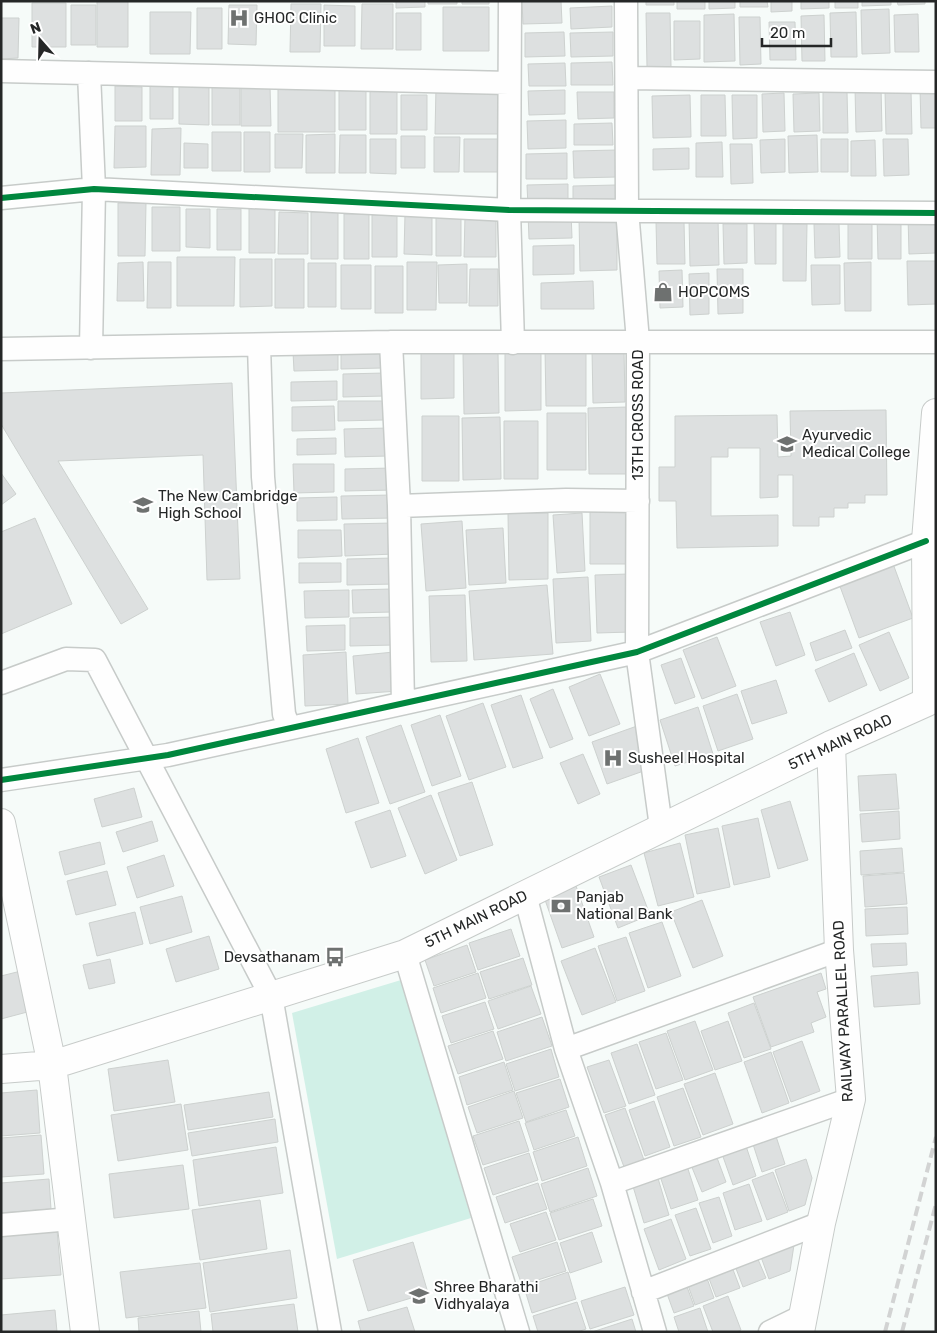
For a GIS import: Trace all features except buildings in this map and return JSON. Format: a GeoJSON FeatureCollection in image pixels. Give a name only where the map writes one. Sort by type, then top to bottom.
{"type":"FeatureCollection","features":[{"type":"Feature","properties":{"kind":"main road"},"geometry":{"type":"LineString","coordinates":[[931,701],[926,541],[936,413]]}},
{"type":"Feature","properties":{"kind":"main road","name":"5TH MAIN ROAD"},"geometry":{"type":"LineString","coordinates":[[1,1069],[52,1065],[405,954],[830,745],[931,701]]}},
{"type":"Feature","properties":{"kind":"main road","name":"RAILWAY PARALLEL ROAD"},"geometry":{"type":"LineString","coordinates":[[801,1324],[821,1223],[851,1099],[839,950],[830,745]]}},
{"type":"Feature","properties":{"kind":"main road"},"geometry":{"type":"LineString","coordinates":[[1,824],[52,1065],[85,1332]]}},
{"type":"Feature","properties":{"kind":"street"},"geometry":{"type":"LineString","coordinates":[[510,1],[509,210],[513,343]]}},
{"type":"Feature","properties":{"kind":"street","name":"13TH CROSS ROAD"},"geometry":{"type":"LineString","coordinates":[[626,1],[627,210],[638,341],[637,652],[661,827]]}},
{"type":"Feature","properties":{"kind":"street"},"geometry":{"type":"LineString","coordinates":[[1,71],[509,83]]}},
{"type":"Feature","properties":{"kind":"street"},"geometry":{"type":"LineString","coordinates":[[90,73],[94,189],[91,348]]}},
{"type":"Feature","properties":{"kind":"street"},"geometry":{"type":"LineString","coordinates":[[627,78],[936,82]]}},
{"type":"Feature","properties":{"kind":"street"},"geometry":{"type":"LineString","coordinates":[[1,198],[94,189],[509,210],[936,213]]}},
{"type":"Feature","properties":{"kind":"street"},"geometry":{"type":"LineString","coordinates":[[1,349],[392,342],[936,342]]}},
{"type":"Feature","properties":{"kind":"street"},"geometry":{"type":"LineString","coordinates":[[392,342],[399,506],[403,703]]}},
{"type":"Feature","properties":{"kind":"street"},"geometry":{"type":"LineString","coordinates":[[260,345],[263,477],[284,714],[289,728]]}},
{"type":"Feature","properties":{"kind":"street"},"geometry":{"type":"LineString","coordinates":[[399,506],[566,500],[638,501]]}},
{"type":"Feature","properties":{"kind":"street"},"geometry":{"type":"LineString","coordinates":[[1,780],[146,758],[637,652],[926,541]]}},
{"type":"Feature","properties":{"kind":"street"},"geometry":{"type":"LineString","coordinates":[[1,683],[66,659],[95,660],[271,996],[330,1332]]}},
{"type":"Feature","properties":{"kind":"street"},"geometry":{"type":"LineString","coordinates":[[525,895],[566,1049],[612,1183],[655,1332]]}},
{"type":"Feature","properties":{"kind":"street"},"geometry":{"type":"LineString","coordinates":[[566,1049],[839,950]]}},
{"type":"Feature","properties":{"kind":"street"},"geometry":{"type":"LineString","coordinates":[[405,954],[518,1332]]}},
{"type":"Feature","properties":{"kind":"street"},"geometry":{"type":"LineString","coordinates":[[612,1183],[851,1099]]}},
{"type":"Feature","properties":{"kind":"street"},"geometry":{"type":"LineString","coordinates":[[1,1225],[71,1219]]}},
{"type":"Feature","properties":{"kind":"street"},"geometry":{"type":"LineString","coordinates":[[643,1292],[821,1223]]}},
{"type":"Feature","properties":{"kind":"street"},"geometry":{"type":"LineString","coordinates":[[770,1332],[801,1324]]}},
{"type":"Feature","properties":{"kind":"green space"},"geometry":{"type":"Polygon","coordinates":[[[401,980],[471,1218],[337,1259],[292,1013],[401,980]]]}},
{"type":"Feature","properties":{"kind":"railway"},"geometry":{"type":"LineString","coordinates":[[885,1332],[936,1137]]}},
{"type":"Feature","properties":{"kind":"railway"},"geometry":{"type":"LineString","coordinates":[[902,1332],[936,1204]]}},
{"type":"Feature","properties":{"kind":"cycle path"},"geometry":{"type":"LineString","coordinates":[[1,198],[94,189],[509,210],[936,213]]}},
{"type":"Feature","properties":{"kind":"cycle path"},"geometry":{"type":"LineString","coordinates":[[1,780],[168,755],[637,652],[926,541]]}},
{"type":"Feature","properties":{"kind":"place","name":"GHOC Clinic"},"geometry":{"type":"Point","coordinates":[239,18]}},
{"type":"Feature","properties":{"kind":"place","name":"HOPCOMS"},"geometry":{"type":"Point","coordinates":[663,292]}},
{"type":"Feature","properties":{"kind":"place","name":"Ayurvedic Medical College"},"geometry":{"type":"Point","coordinates":[787,444]}},
{"type":"Feature","properties":{"kind":"place","name":"The New Cambridge High School"},"geometry":{"type":"Point","coordinates":[143,505]}},
{"type":"Feature","properties":{"kind":"place","name":"Susheel Hospital"},"geometry":{"type":"Point","coordinates":[613,758]}},
{"type":"Feature","properties":{"kind":"place","name":"Panjab National Bank"},"geometry":{"type":"Point","coordinates":[561,906]}},
{"type":"Feature","properties":{"kind":"place","name":"Devsathanam"},"geometry":{"type":"Point","coordinates":[335,957]}},
{"type":"Feature","properties":{"kind":"place","name":"Shree Bharathi Vidhyalaya"},"geometry":{"type":"Point","coordinates":[419,1296]}}]}
